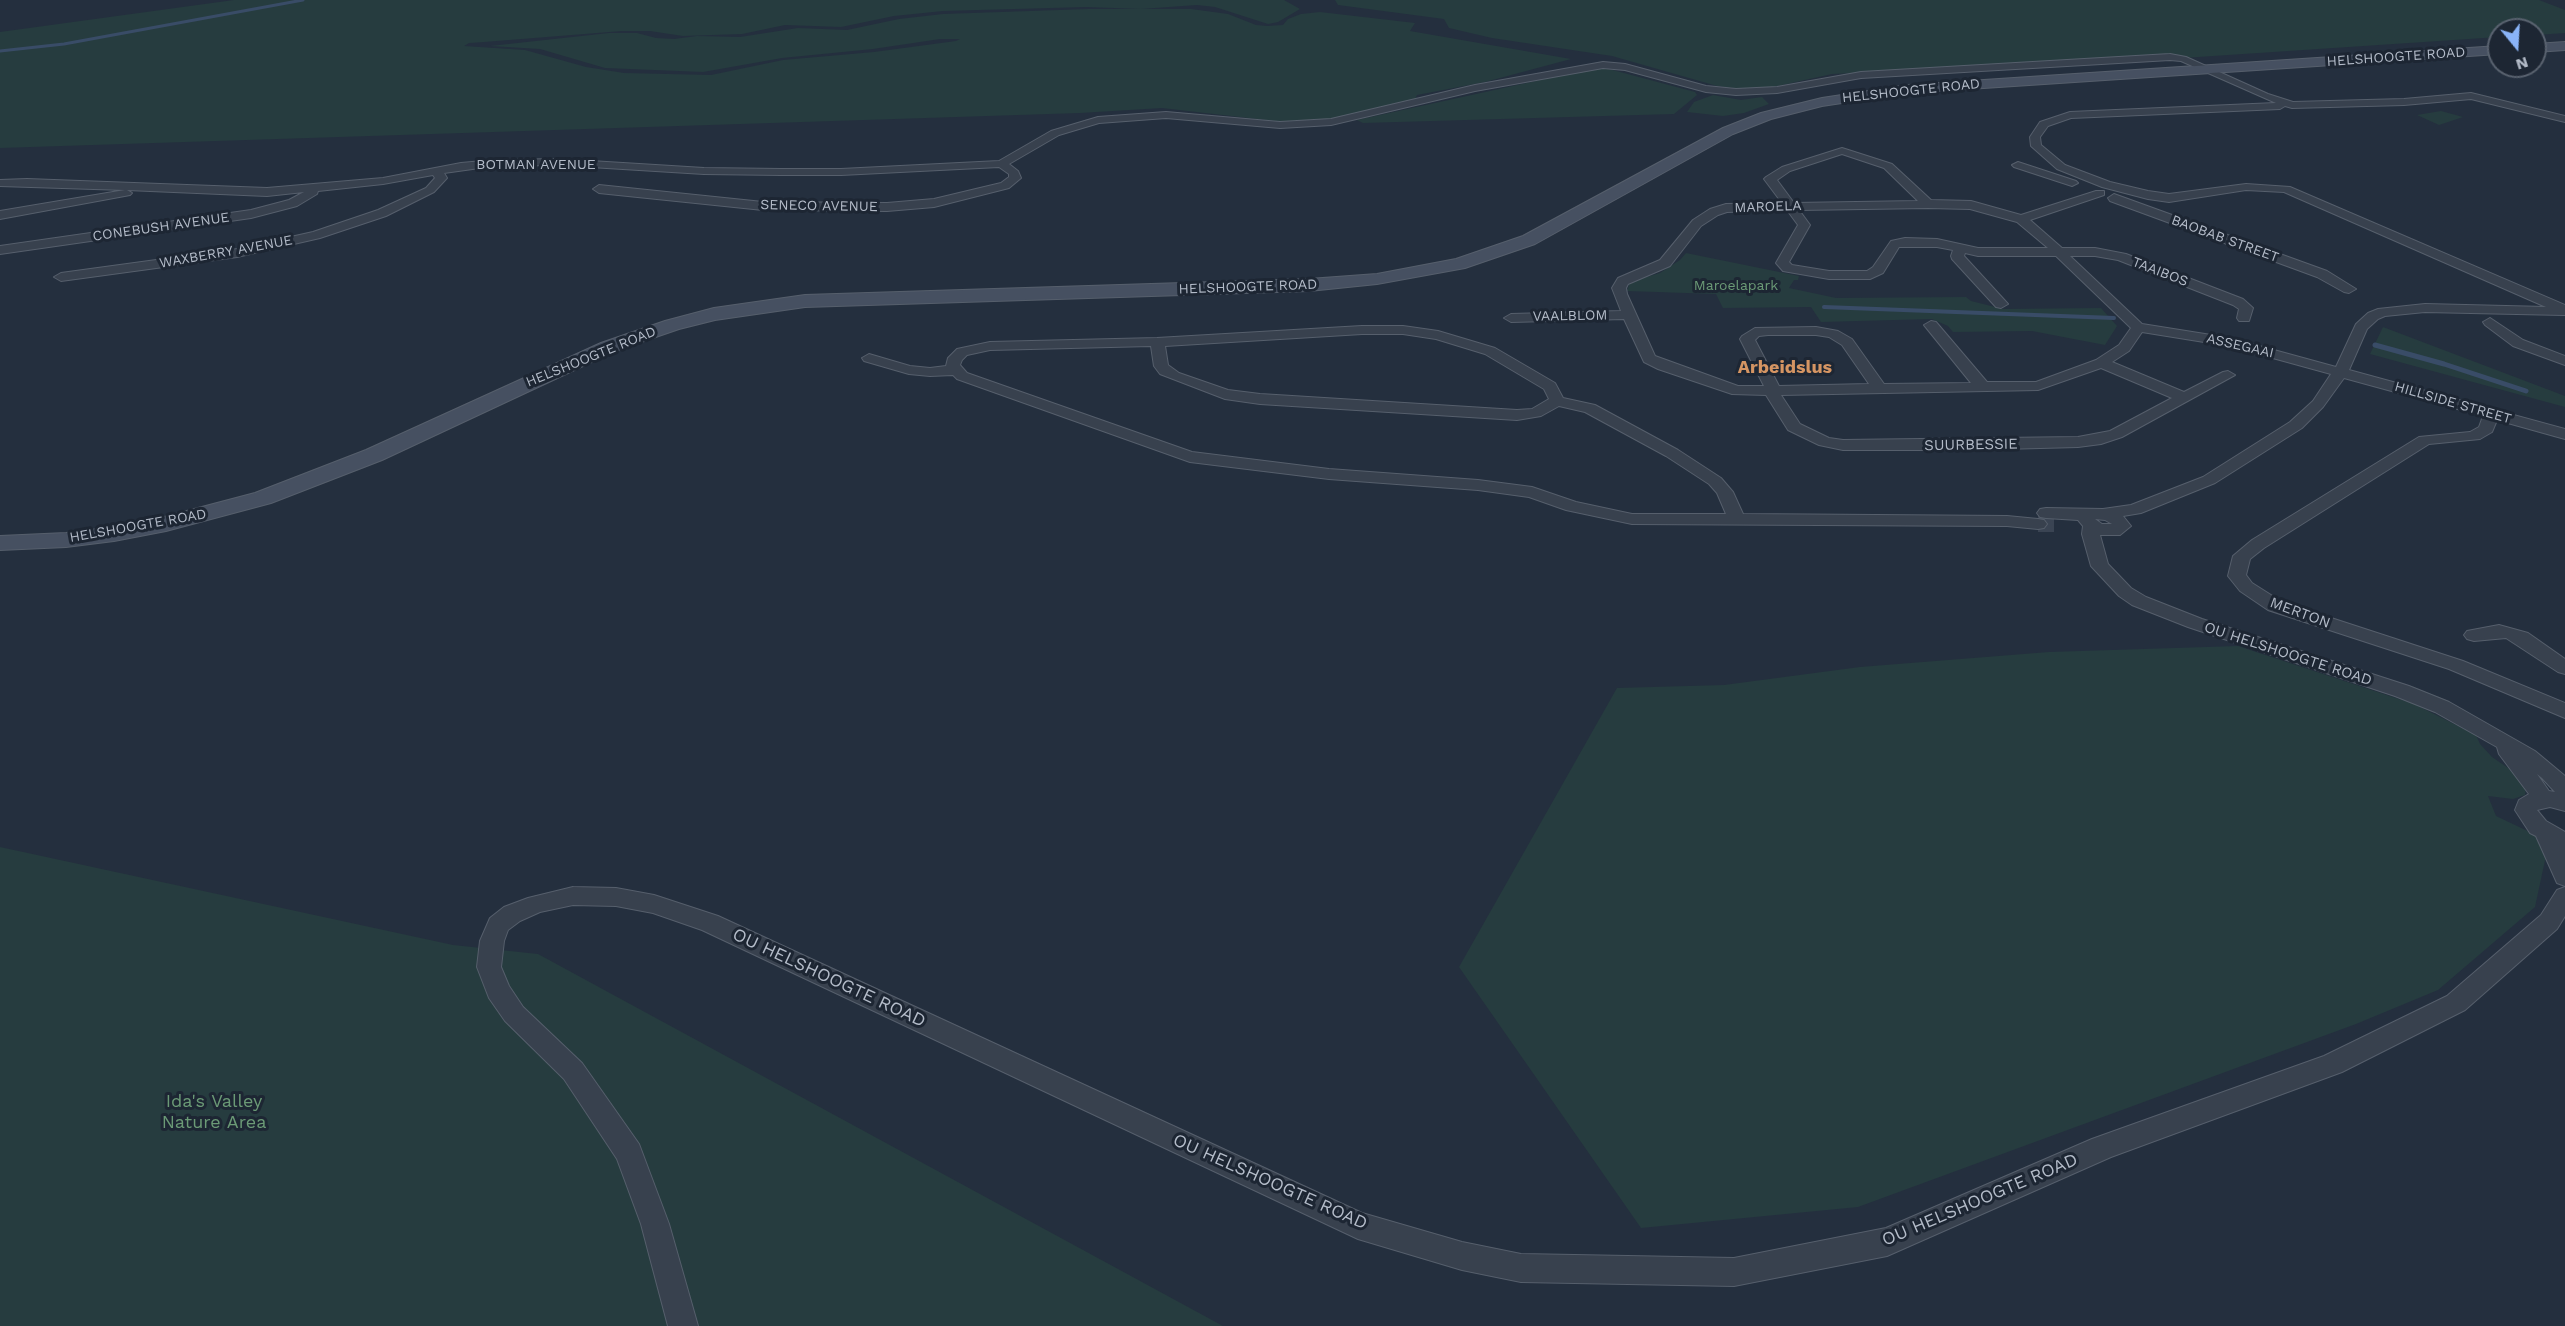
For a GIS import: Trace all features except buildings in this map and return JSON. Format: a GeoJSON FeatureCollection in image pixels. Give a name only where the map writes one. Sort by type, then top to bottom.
{"type":"FeatureCollection","features":[{"type":"Feature","properties":{"kind":"main road"},"geometry":{"type":"LineString","coordinates":[[2547,47],[2565,46]]}},
{"type":"Feature","properties":{"kind":"main road","name":"HELSHOOGTE ROAD"},"geometry":{"type":"LineString","coordinates":[[0,543],[56,541],[114,534],[166,524],[264,498],[374,455],[608,347],[672,325],[714,314],[805,301],[1309,285],[1418,273],[1482,257],[1529,240],[1728,131],[1766,116],[1798,107],[1863,94],[1908,89],[2487,51]]}},
{"type":"Feature","properties":{"kind":"street"},"geometry":{"type":"LineString","coordinates":[[1001,164],[1055,133],[1098,120],[1166,115],[1280,125],[1323,123],[1352,119],[1485,86],[1592,65],[1625,67],[1706,89],[1736,92],[1777,90],[1861,75],[2164,57],[2184,59],[2264,96],[2292,105]]}},
{"type":"Feature","properties":{"kind":"street"},"geometry":{"type":"LineString","coordinates":[[2565,119],[2496,100],[2471,96],[2404,102],[2070,115],[2044,124],[2034,137],[2036,146],[2061,167],[2106,185],[2148,195],[2169,198],[2246,187],[2286,189],[2565,311]]}},
{"type":"Feature","properties":{"kind":"street"},"geometry":{"type":"LineString","coordinates":[[1928,204],[1888,166],[1842,151],[1807,160],[1770,179],[1804,225],[1782,263],[1788,268],[1828,275],[1870,275],[1878,270],[1895,244],[1937,243],[1978,252],[2058,251]]}},
{"type":"Feature","properties":{"kind":"street","name":"BOTMAN AVENUE"},"geometry":{"type":"LineString","coordinates":[[0,183],[27,182],[251,192],[383,181],[477,164],[558,162],[704,171],[842,172],[1001,164]]}},
{"type":"Feature","properties":{"kind":"street","name":"SENECO AVENUE"},"geometry":{"type":"LineString","coordinates":[[599,189],[763,206],[887,207],[933,202],[1005,186],[1015,178],[1014,173],[1001,164]]}},
{"type":"Feature","properties":{"kind":"street","name":"BAOBAB STREET"},"geometry":{"type":"LineString","coordinates":[[2018,165],[2322,274],[2349,289]]}},
{"type":"Feature","properties":{"kind":"street","name":"WAXBERRY AVENUE"},"geometry":{"type":"LineString","coordinates":[[61,277],[237,253],[316,235],[382,213],[430,190],[441,178],[438,171]]}},
{"type":"Feature","properties":{"kind":"street"},"geometry":{"type":"LineString","coordinates":[[0,215],[116,196],[143,187]]}},
{"type":"Feature","properties":{"kind":"street","name":"CONEBUSH AVENUE"},"geometry":{"type":"LineString","coordinates":[[0,250],[251,214],[293,203],[311,194],[316,188]]}},
{"type":"Feature","properties":{"kind":"street"},"geometry":{"type":"LineString","coordinates":[[2021,219],[2100,193]]}},
{"type":"Feature","properties":{"kind":"street","name":"MAROELA"},"geometry":{"type":"LineString","coordinates":[[1928,204],[1971,205],[2021,219],[2138,327],[2124,348],[2101,363],[2038,386],[1737,390],[1649,359],[1618,288],[1623,281],[1665,262],[1697,223],[1726,208],[1928,204]]}},
{"type":"Feature","properties":{"kind":"street"},"geometry":{"type":"LineString","coordinates":[[1960,249],[1957,256],[2001,304]]}},
{"type":"Feature","properties":{"kind":"street","name":"TAAIBOS"},"geometry":{"type":"LineString","coordinates":[[2058,251],[2095,252],[2121,257],[2238,302],[2246,308],[2244,318]]}},
{"type":"Feature","properties":{"kind":"street"},"geometry":{"type":"LineString","coordinates":[[2086,519],[2135,509],[2209,480],[2296,425],[2318,404],[2341,372],[2361,327],[2373,316],[2383,312],[2425,308],[2565,311]]}},
{"type":"Feature","properties":{"kind":"street","name":"VAALBLOM"},"geometry":{"type":"LineString","coordinates":[[1511,318],[1539,315],[1629,315]]}},
{"type":"Feature","properties":{"kind":"street"},"geometry":{"type":"LineString","coordinates":[[2490,322],[2518,343],[2565,361]]}},
{"type":"Feature","properties":{"kind":"street"},"geometry":{"type":"LineString","coordinates":[[1931,325],[1983,387]]}},
{"type":"Feature","properties":{"kind":"street","name":"ASSEGAAI"},"geometry":{"type":"LineString","coordinates":[[2138,327],[2230,342],[2341,372]]}},
{"type":"Feature","properties":{"kind":"street"},"geometry":{"type":"LineString","coordinates":[[1557,401],[1550,386],[1490,351],[1438,335],[1403,330],[1362,330],[1157,342],[990,346],[962,352],[955,358],[953,366],[962,376],[1190,458],[1269,465],[1329,474],[1478,485],[1532,492],[1572,506],[1632,519],[2007,521],[2115,518],[2118,527]]}},
{"type":"Feature","properties":{"kind":"street","name":"SUURBESSIE"},"geometry":{"type":"LineString","coordinates":[[1880,388],[1847,342],[1840,337],[1816,331],[1755,332],[1747,339],[1785,416],[1794,427],[1825,442],[1862,446],[2056,443],[2101,439],[2116,434],[2228,375]]}},
{"type":"Feature","properties":{"kind":"street"},"geometry":{"type":"LineString","coordinates":[[1157,342],[1161,366],[1165,371],[1225,394],[1260,399],[1517,415],[1536,413],[1557,401],[1590,408],[1706,474],[1725,492],[1736,519]]}},
{"type":"Feature","properties":{"kind":"street"},"geometry":{"type":"LineString","coordinates":[[869,358],[909,370],[930,372],[955,370]]}},
{"type":"Feature","properties":{"kind":"street"},"geometry":{"type":"LineString","coordinates":[[2101,363],[2184,398]]}},
{"type":"Feature","properties":{"kind":"street","name":"HILLSIDE STREET"},"geometry":{"type":"LineString","coordinates":[[2341,372],[2565,434]]}},
{"type":"Feature","properties":{"kind":"street","name":"MERTON"},"geometry":{"type":"LineString","coordinates":[[2491,414],[2486,429],[2480,433],[2474,436],[2425,440],[2258,544],[2242,556],[2237,576],[2246,587],[2275,606],[2456,665],[2565,711]]}},
{"type":"Feature","properties":{"kind":"street"},"geometry":{"type":"LineString","coordinates":[[2094,548],[2135,509]]}},
{"type":"Feature","properties":{"kind":"street","name":"OU HELSHOOGTE ROAD"},"geometry":{"type":"LineString","coordinates":[[2086,519],[2100,566],[2125,592],[2139,601],[2195,623],[2402,691],[2442,707],[2472,722],[2528,756],[2550,773],[2565,790]]}},
{"type":"Feature","properties":{"kind":"street"},"geometry":{"type":"LineString","coordinates":[[2474,635],[2499,631],[2509,632],[2521,637],[2565,668]]}},
{"type":"Feature","properties":{"kind":"street","name":"OU HELSHOOGTE ROAD"},"geometry":{"type":"LineString","coordinates":[[2499,740],[2537,789],[2542,799]]}},
{"type":"Feature","properties":{"kind":"street"},"geometry":{"type":"LineString","coordinates":[[2565,803],[2542,799],[2530,802],[2526,810],[2532,822],[2555,838],[2565,877]]}},
{"type":"Feature","properties":{"kind":"street","name":"OU HELSHOOGTE ROAD"},"geometry":{"type":"LineString","coordinates":[[683,1326],[655,1224],[629,1154],[573,1071],[514,1014],[498,990],[489,967],[492,941],[498,925],[512,914],[536,904],[573,896],[616,897],[654,904],[710,923],[1358,1225],[1462,1256],[1521,1268],[1734,1272],[1887,1242],[2102,1148],[2332,1064],[2456,1003],[2549,922],[2565,896]]}},
{"type":"Feature","properties":{"kind":"green space"},"geometry":{"type":"Polygon","coordinates":[[[234,0],[1284,0],[1300,9],[1278,22],[1268,24],[1215,7],[1197,5],[1141,9],[1191,9],[1228,14],[1256,25],[1267,26],[1283,25],[1288,19],[1301,14],[1320,12],[1415,23],[1410,31],[1571,59],[1485,82],[1417,95],[1414,101],[1320,122],[1283,122],[1162,108],[1080,113],[0,148],[0,32],[234,0]],[[1086,7],[943,11],[894,16],[841,27],[785,25],[742,34],[683,36],[650,31],[622,31],[469,43],[464,46],[525,50],[586,67],[624,73],[711,75],[783,60],[874,52],[960,39],[940,39],[873,49],[782,58],[703,72],[605,68],[540,49],[490,46],[609,33],[637,33],[656,38],[674,39],[697,36],[740,37],[798,28],[847,30],[899,19],[943,14],[1141,9],[1086,7]]]}},
{"type":"Feature","properties":{"kind":"green space"},"geometry":{"type":"Polygon","coordinates":[[[1335,0],[2539,0],[2565,10],[2565,33],[2547,34],[2547,18],[2487,18],[2487,38],[2183,58],[1832,74],[1773,87],[1740,89],[1717,86],[1612,56],[1492,38],[1449,28],[1444,19],[1338,5],[1335,0]]]}},
{"type":"Feature","properties":{"kind":"green space"},"geometry":{"type":"Polygon","coordinates":[[[1605,68],[1695,92],[1697,95],[1674,114],[1363,123],[1357,120],[1586,70],[1605,68]]]}},
{"type":"Feature","properties":{"kind":"green space"},"geometry":{"type":"Polygon","coordinates":[[[1713,95],[1741,100],[1762,97],[1769,104],[1744,113],[1723,116],[1687,112],[1694,102],[1713,95]]]}},
{"type":"Feature","properties":{"kind":"green space"},"geometry":{"type":"Polygon","coordinates":[[[2441,111],[2463,117],[2439,125],[2417,115],[2441,111]]]}},
{"type":"Feature","properties":{"kind":"green space","name":"Maroelapark"},"geometry":{"type":"Polygon","coordinates":[[[1686,253],[1799,276],[1789,288],[1836,298],[1966,297],[1971,301],[2003,309],[2101,308],[2117,326],[2105,345],[2032,331],[1953,332],[1948,326],[1932,319],[1821,322],[1811,307],[1723,308],[1716,294],[1627,291],[1630,282],[1660,273],[1680,260],[1686,253]]]}},
{"type":"Feature","properties":{"kind":"green space"},"geometry":{"type":"Polygon","coordinates":[[[2383,327],[2565,396],[2565,407],[2370,354],[2383,327]]]}},
{"type":"Feature","properties":{"kind":"green space"},"geometry":{"type":"Polygon","coordinates":[[[2238,646],[2414,704],[2476,735],[2480,744],[2492,757],[2514,772],[2526,785],[2525,795],[2513,799],[2488,796],[2496,816],[2536,835],[2547,851],[2535,907],[2438,990],[2356,1024],[1858,1207],[1641,1228],[1459,967],[1617,688],[1724,685],[1860,667],[2049,652],[2238,646]]]}},
{"type":"Feature","properties":{"kind":"green space","name":"Ida's Valley Nature Area"},"geometry":{"type":"Polygon","coordinates":[[[0,847],[453,945],[538,954],[1223,1326],[0,1326],[0,847]]]}},
{"type":"Feature","properties":{"kind":"waterway"},"geometry":{"type":"LineString","coordinates":[[0,51],[64,44],[303,0]]}},
{"type":"Feature","properties":{"kind":"waterway"},"geometry":{"type":"LineString","coordinates":[[1824,307],[2114,318]]}},
{"type":"Feature","properties":{"kind":"waterway"},"geometry":{"type":"LineString","coordinates":[[2375,345],[2444,364],[2526,391]]}},
{"type":"Feature","properties":{"kind":"tunnel"},"geometry":{"type":"LineString","coordinates":[[2038,524],[2054,524]]}},
{"type":"Feature","properties":{"kind":"district","name":"Arbeidslus"},"geometry":{"type":"Point","coordinates":[1785,368]}}]}
